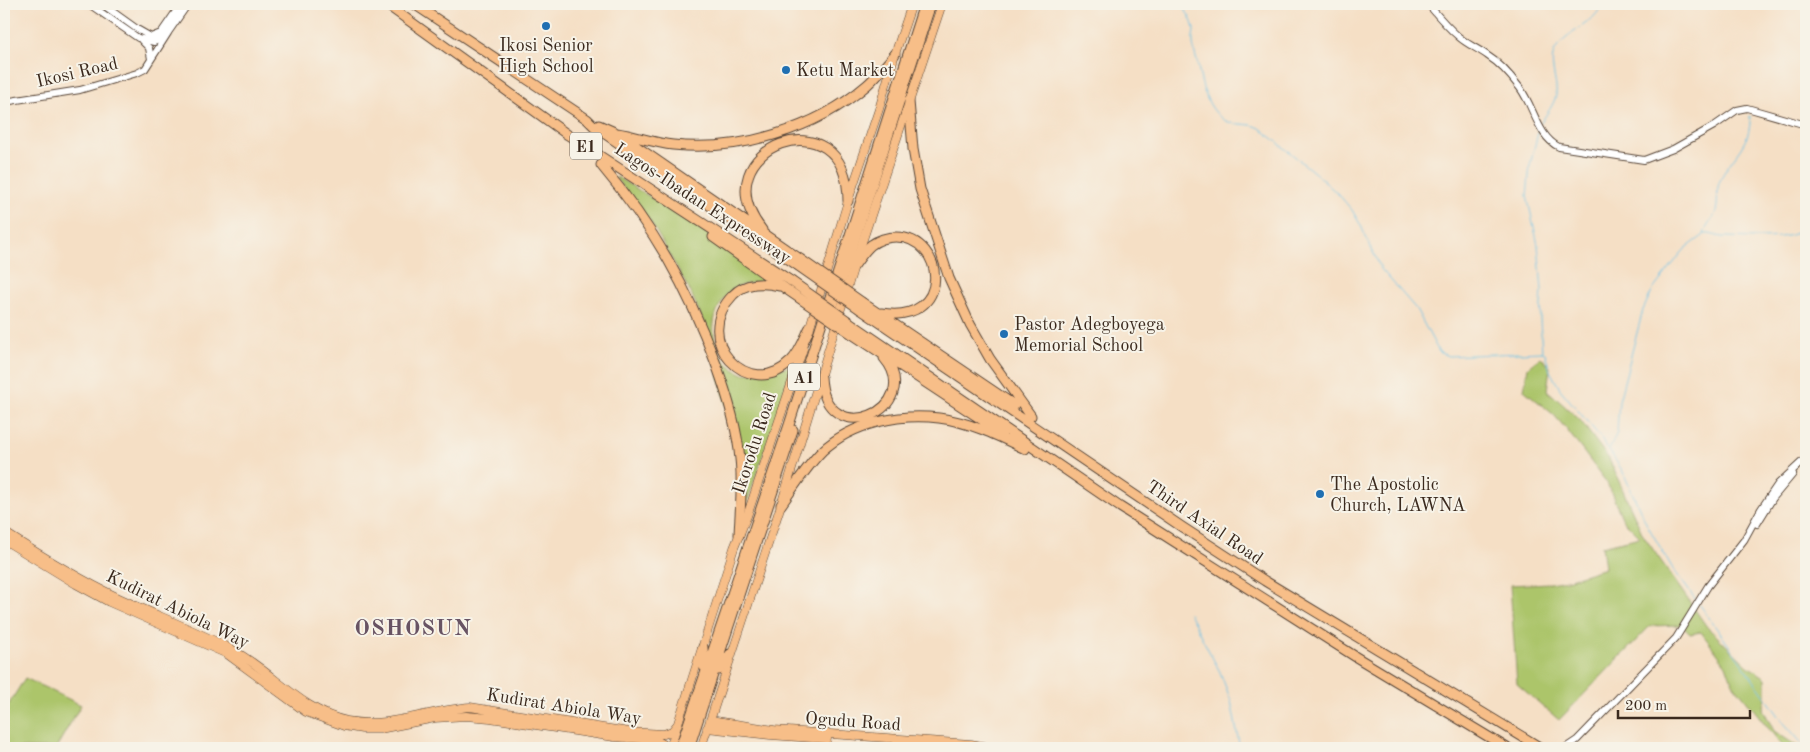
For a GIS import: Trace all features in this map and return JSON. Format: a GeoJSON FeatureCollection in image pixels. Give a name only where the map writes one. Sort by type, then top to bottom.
{"type":"FeatureCollection","features":[{"type":"Feature","properties":{"kind":"highway","name":"Lagos-Ibadan Expressway"},"geometry":{"type":"LineString","coordinates":[[386,4],[568,135],[853,330]]}},
{"type":"Feature","properties":{"kind":"highway","name":"Lagos-Ibadan Expressway"},"geometry":{"type":"LineString","coordinates":[[414,4],[587,119],[595,127],[861,306]]}},
{"type":"Feature","properties":{"kind":"highway","name":"Ikorodu Road"},"geometry":{"type":"LineString","coordinates":[[680,748],[789,425],[924,4]]}},
{"type":"Feature","properties":{"kind":"highway","name":"Ikorodu Road"},"geometry":{"type":"LineString","coordinates":[[690,748],[931,4]]}},
{"type":"Feature","properties":{"kind":"highway"},"geometry":{"type":"LineString","coordinates":[[617,133],[652,142],[706,146],[732,144],[760,138],[809,122],[835,108],[878,75],[894,54]]}},
{"type":"Feature","properties":{"kind":"highway"},"geometry":{"type":"LineString","coordinates":[[909,101],[912,149],[920,189],[949,278],[970,324],[990,359],[1031,416]]}},
{"type":"Feature","properties":{"kind":"highway"},"geometry":{"type":"LineString","coordinates":[[587,119],[617,133],[767,236],[798,262]]}},
{"type":"Feature","properties":{"kind":"highway"},"geometry":{"type":"LineString","coordinates":[[568,135],[600,165],[628,198],[661,245],[690,299],[726,396],[738,441],[742,481],[739,535]]}},
{"type":"Feature","properties":{"kind":"highway"},"geometry":{"type":"LineString","coordinates":[[767,236],[751,215],[746,196],[746,185],[748,176],[757,160],[773,147],[783,142],[792,140],[813,142],[830,151],[844,172],[848,190],[848,201]]}},
{"type":"Feature","properties":{"kind":"highway"},"geometry":{"type":"LineString","coordinates":[[600,165],[629,180],[729,248],[789,285]]}},
{"type":"Feature","properties":{"kind":"highway"},"geometry":{"type":"LineString","coordinates":[[854,266],[871,246],[892,237],[909,239],[923,248],[928,254],[934,269],[934,284],[930,298],[919,308],[903,315],[877,313]]}},
{"type":"Feature","properties":{"kind":"highway"},"geometry":{"type":"LineString","coordinates":[[789,285],[759,283],[746,286],[726,301],[718,320],[718,341],[722,350],[735,366],[756,374],[767,374],[777,371],[792,361],[809,329]]}},
{"type":"Feature","properties":{"kind":"highway"},"geometry":{"type":"LineString","coordinates":[[861,306],[877,313],[1031,416],[1061,444]]}},
{"type":"Feature","properties":{"kind":"highway","name":"Third Axial Road"},"geometry":{"type":"LineString","coordinates":[[861,306],[1174,522],[1265,581],[1541,748]]}},
{"type":"Feature","properties":{"kind":"highway"},"geometry":{"type":"LineString","coordinates":[[822,377],[822,388],[826,399],[833,409],[845,416],[855,418],[874,415],[887,404],[893,390],[892,368],[853,330]]}},
{"type":"Feature","properties":{"kind":"highway","name":"Third Axial Road"},"geometry":{"type":"LineString","coordinates":[[853,330],[1120,507],[1338,645],[1507,748]]}},
{"type":"Feature","properties":{"kind":"highway"},"geometry":{"type":"LineString","coordinates":[[875,350],[1025,449]]}},
{"type":"Feature","properties":{"kind":"highway"},"geometry":{"type":"LineString","coordinates":[[781,505],[810,463],[840,438],[861,427],[888,420],[912,417],[940,418],[996,434],[1066,470]]}},
{"type":"Feature","properties":{"kind":"highway"},"geometry":{"type":"LineString","coordinates":[[703,648],[704,675]]}},
{"type":"Feature","properties":{"kind":"highway"},"geometry":{"type":"LineString","coordinates":[[714,678],[730,654]]}},
{"type":"Feature","properties":{"kind":"main road","name":"Ikorodu Road"},"geometry":{"type":"LineString","coordinates":[[670,748],[739,535],[748,516],[809,329],[848,201],[880,109],[894,54],[912,4]]}},
{"type":"Feature","properties":{"kind":"main road"},"geometry":{"type":"LineString","coordinates":[[701,748],[730,654],[750,602],[822,377],[854,266],[942,4]]}},
{"type":"Feature","properties":{"kind":"main road","name":"Kudirat Abiola Way"},"geometry":{"type":"LineString","coordinates":[[4,532],[98,587],[228,654],[306,712],[344,726],[362,730],[380,729],[435,718],[466,716],[614,737],[656,740],[664,744],[665,748]]}},
{"type":"Feature","properties":{"kind":"main road","name":"Kudirat Abiola Way"},"geometry":{"type":"LineString","coordinates":[[4,540],[86,590],[169,625],[231,648],[309,706],[345,720],[379,723],[470,707],[615,730],[664,734],[672,731],[681,715]]}},
{"type":"Feature","properties":{"kind":"main road","name":"Ogudu Road"},"geometry":{"type":"LineString","coordinates":[[708,724],[770,735],[953,748]]}},
{"type":"Feature","properties":{"kind":"main road","name":"Ogudu Road"},"geometry":{"type":"LineString","coordinates":[[708,724],[971,744],[994,748]]}},
{"type":"Feature","properties":{"kind":"street"},"geometry":{"type":"LineString","coordinates":[[89,4],[138,38],[149,42]]}},
{"type":"Feature","properties":{"kind":"street"},"geometry":{"type":"LineString","coordinates":[[102,4],[137,29],[149,42],[151,59]]}},
{"type":"Feature","properties":{"kind":"street"},"geometry":{"type":"LineString","coordinates":[[161,38],[181,4]]}},
{"type":"Feature","properties":{"kind":"street"},"geometry":{"type":"LineString","coordinates":[[161,38],[168,33],[188,4]]}},
{"type":"Feature","properties":{"kind":"street"},"geometry":{"type":"LineString","coordinates":[[1428,4],[1438,18],[1459,38],[1486,54],[1502,67],[1521,89],[1543,134],[1552,143],[1560,147],[1644,160],[1673,148],[1714,126],[1742,108],[1756,109],[1806,125]]}},
{"type":"Feature","properties":{"kind":"street"},"geometry":{"type":"LineString","coordinates":[[149,42],[155,36],[161,38]]}},
{"type":"Feature","properties":{"kind":"street","name":"Ikosi Road"},"geometry":{"type":"LineString","coordinates":[[4,102],[65,93],[108,83],[141,71],[148,65],[161,38]]}},
{"type":"Feature","properties":{"kind":"street"},"geometry":{"type":"LineString","coordinates":[[1568,747],[1676,638],[1711,582],[1741,545],[1761,509],[1778,484],[1806,458]]}},
{"type":"Feature","properties":{"kind":"street"},"geometry":{"type":"LineString","coordinates":[[1716,576],[1745,545],[1778,491],[1806,463]]}},
{"type":"Feature","properties":{"kind":"green space"},"geometry":{"type":"Polygon","coordinates":[[[617,177],[682,216],[729,248],[770,280],[743,285],[731,290],[718,308],[714,323],[715,340],[720,355],[738,372],[743,374],[792,366],[746,506],[744,506],[745,480],[708,333],[691,293],[650,221],[616,179],[617,177]]]}},
{"type":"Feature","properties":{"kind":"green space"},"geometry":{"type":"Polygon","coordinates":[[[1541,357],[1550,367],[1547,390],[1580,420],[1609,459],[1643,535],[1707,627],[1748,666],[1766,678],[1766,698],[1763,709],[1774,731],[1800,748],[1784,748],[1732,682],[1726,665],[1701,632],[1690,634],[1681,625],[1650,626],[1559,720],[1517,684],[1510,585],[1550,583],[1567,580],[1605,568],[1602,546],[1640,537],[1623,520],[1607,483],[1567,430],[1554,415],[1524,390],[1528,367],[1541,357]]]}},
{"type":"Feature","properties":{"kind":"green space"},"geometry":{"type":"Polygon","coordinates":[[[25,678],[81,705],[56,748],[4,748],[4,712],[25,678]]]}},
{"type":"Feature","properties":{"kind":"waterway"},"geometry":{"type":"LineString","coordinates":[[1179,4],[1187,12],[1192,23],[1194,30],[1193,47],[1202,84],[1210,105],[1220,117],[1229,122],[1260,128],[1339,195],[1352,210],[1360,224],[1381,269],[1416,309],[1439,352],[1448,356],[1542,352]]}},
{"type":"Feature","properties":{"kind":"waterway"},"geometry":{"type":"LineString","coordinates":[[1541,123],[1552,106],[1556,95],[1553,54],[1567,37],[1594,17],[1603,4]]}},
{"type":"Feature","properties":{"kind":"waterway"},"geometry":{"type":"LineString","coordinates":[[1609,449],[1617,433],[1619,401],[1643,310],[1652,291],[1685,249],[1704,235],[1714,217],[1719,183],[1728,166],[1744,144],[1750,126],[1750,116]]}},
{"type":"Feature","properties":{"kind":"waterway"},"geometry":{"type":"LineString","coordinates":[[1539,129],[1530,165],[1527,196],[1538,245],[1542,290],[1540,319],[1542,352],[1545,353],[1550,371],[1560,389],[1601,438],[1622,470],[1646,523],[1673,569],[1696,600]]}},
{"type":"Feature","properties":{"kind":"waterway"},"geometry":{"type":"LineString","coordinates":[[1705,234],[1721,237],[1750,238],[1773,238],[1792,235],[1798,230],[1806,203]]}},
{"type":"Feature","properties":{"kind":"waterway"},"geometry":{"type":"LineString","coordinates":[[1700,605],[1784,723],[1806,748]]}},
{"type":"Feature","properties":{"kind":"waterway"},"geometry":{"type":"LineString","coordinates":[[1189,613],[1220,672],[1231,701],[1240,748]]}},
{"type":"Feature","properties":{"kind":"place","name":"Ikosi Senior High School"},"geometry":{"type":"Point","coordinates":[546,26]}},
{"type":"Feature","properties":{"kind":"place","name":"Ketu Market"},"geometry":{"type":"Point","coordinates":[786,70]}},
{"type":"Feature","properties":{"kind":"place","name":"Pastor Adegboyega Memorial School"},"geometry":{"type":"Point","coordinates":[1004,334]}},
{"type":"Feature","properties":{"kind":"place","name":"The Apostolic Church, LAWNA"},"geometry":{"type":"Point","coordinates":[1320,494]}},
{"type":"Feature","properties":{"kind":"district","name":"OSHOSUN"},"geometry":{"type":"Point","coordinates":[413,627]}}]}
